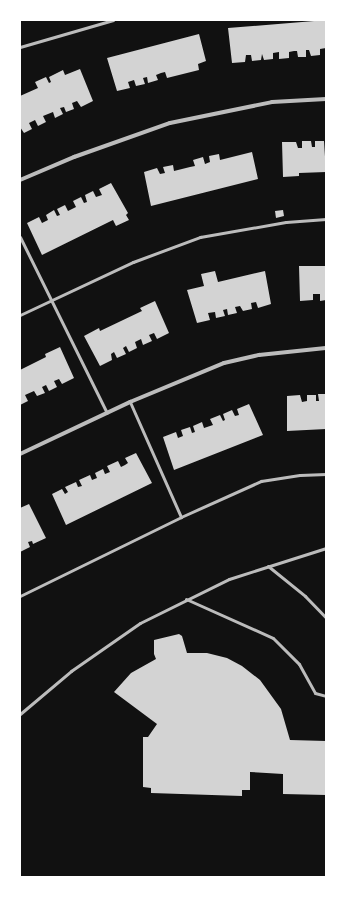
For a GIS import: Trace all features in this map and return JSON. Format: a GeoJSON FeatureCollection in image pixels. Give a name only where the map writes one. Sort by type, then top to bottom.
{"type":"FeatureCollection","features":[{"type":"Feature","properties":{"kind":"street"},"geometry":{"type":"LineString","coordinates":[[20,180],[74,157],[170,123],[272,102],[326,99]]}},
{"type":"Feature","properties":{"kind":"street"},"geometry":{"type":"LineString","coordinates":[[20,454],[130,402],[224,363],[258,355],[326,348]]}},
{"type":"Feature","properties":{"kind":"lane"},"geometry":{"type":"LineString","coordinates":[[20,47],[113,20]]}},
{"type":"Feature","properties":{"kind":"lane"},"geometry":{"type":"LineString","coordinates":[[20,315],[132,262],[200,237],[271,224],[326,219]]}},
{"type":"Feature","properties":{"kind":"lane"},"geometry":{"type":"LineString","coordinates":[[20,237],[107,413]]}},
{"type":"Feature","properties":{"kind":"lane"},"geometry":{"type":"LineString","coordinates":[[130,402],[181,517]]}},
{"type":"Feature","properties":{"kind":"lane"},"geometry":{"type":"LineString","coordinates":[[20,596],[181,517],[261,481],[300,475],[326,474]]}},
{"type":"Feature","properties":{"kind":"lane"},"geometry":{"type":"LineString","coordinates":[[20,714],[71,671],[117,638],[186,599],[229,579],[326,548]]}},
{"type":"Feature","properties":{"kind":"lane"},"geometry":{"type":"LineString","coordinates":[[268,566],[305,596],[326,618]]}},
{"type":"Feature","properties":{"kind":"lane"},"geometry":{"type":"LineString","coordinates":[[186,599],[273,638],[299,664],[315,694],[326,696]]}},
{"type":"Feature","properties":{"kind":"building"},"geometry":{"type":"Polygon","coordinates":[[[326,20],[326,48],[320,49],[320,55],[311,56],[309,50],[306,50],[306,57],[298,57],[297,51],[294,51],[289,52],[289,58],[279,59],[279,52],[273,53],[273,59],[264,60],[262,54],[261,60],[252,61],[251,55],[246,55],[245,62],[232,63],[228,28],[326,20]]]}},
{"type":"Feature","properties":{"kind":"building"},"geometry":{"type":"Polygon","coordinates":[[[199,34],[206,61],[198,64],[199,70],[167,78],[165,72],[161,73],[156,75],[158,80],[148,83],[147,77],[143,78],[145,84],[136,86],[134,80],[128,82],[130,88],[117,91],[107,58],[199,34]]]}},
{"type":"Feature","properties":{"kind":"building"},"geometry":{"type":"Polygon","coordinates":[[[80,69],[93,101],[81,107],[77,101],[72,103],[74,109],[66,112],[64,107],[60,108],[63,114],[55,118],[53,112],[43,116],[46,122],[38,126],[35,120],[29,123],[32,129],[24,133],[20,127],[20,96],[38,88],[35,82],[46,77],[49,83],[51,82],[49,77],[63,70],[65,75],[80,69]]]}},
{"type":"Feature","properties":{"kind":"building"},"geometry":{"type":"Polygon","coordinates":[[[302,141],[311,141],[312,147],[315,147],[315,141],[324,141],[326,172],[299,173],[299,176],[283,177],[282,142],[296,142],[298,148],[302,148],[302,141]]]}},
{"type":"Feature","properties":{"kind":"building"},"geometry":{"type":"Polygon","coordinates":[[[252,152],[258,179],[151,206],[144,172],[157,168],[160,174],[165,173],[163,167],[173,165],[174,171],[195,166],[193,160],[203,157],[205,164],[210,162],[209,156],[219,154],[220,160],[252,152]]]}},
{"type":"Feature","properties":{"kind":"building"},"geometry":{"type":"Polygon","coordinates":[[[111,183],[128,213],[126,215],[129,220],[116,226],[113,220],[42,255],[27,223],[39,217],[42,223],[48,220],[46,215],[54,210],[57,216],[60,215],[57,209],[65,205],[68,211],[76,207],[73,201],[81,197],[84,203],[87,202],[85,195],[93,191],[96,197],[102,195],[99,189],[111,183]]]}},
{"type":"Feature","properties":{"kind":"building"},"geometry":{"type":"Polygon","coordinates":[[[283,210],[284,216],[276,218],[275,211],[283,210]]]}},
{"type":"Feature","properties":{"kind":"building"},"geometry":{"type":"Polygon","coordinates":[[[299,266],[326,266],[326,300],[320,301],[320,294],[313,294],[313,300],[300,301],[299,266]]]}},
{"type":"Feature","properties":{"kind":"building"},"geometry":{"type":"Polygon","coordinates":[[[215,271],[218,282],[265,271],[271,304],[258,308],[256,302],[251,303],[252,309],[243,311],[240,306],[235,307],[237,313],[228,315],[227,309],[223,310],[225,316],[216,318],[215,312],[208,313],[210,320],[197,323],[187,290],[204,286],[201,274],[215,271]]]}},
{"type":"Feature","properties":{"kind":"building"},"geometry":{"type":"Polygon","coordinates":[[[155,301],[169,333],[157,339],[154,333],[149,335],[152,341],[143,345],[141,339],[135,342],[137,348],[129,352],[126,346],[123,348],[126,354],[117,358],[114,352],[111,354],[112,360],[100,366],[84,336],[99,328],[100,331],[142,311],[140,308],[155,301]]]}},
{"type":"Feature","properties":{"kind":"building"},"geometry":{"type":"Polygon","coordinates":[[[60,347],[74,378],[62,384],[59,379],[54,381],[57,387],[49,391],[46,385],[42,387],[45,393],[37,396],[34,391],[25,395],[28,401],[20,405],[20,370],[46,357],[45,354],[60,347]]]}},
{"type":"Feature","properties":{"kind":"building"},"geometry":{"type":"Polygon","coordinates":[[[318,394],[326,394],[326,429],[287,431],[287,396],[300,395],[302,402],[307,401],[307,395],[316,395],[316,401],[319,401],[318,394]]]}},
{"type":"Feature","properties":{"kind":"building"},"geometry":{"type":"Polygon","coordinates":[[[249,404],[263,435],[174,470],[163,437],[176,432],[178,438],[183,436],[181,430],[190,427],[192,433],[195,432],[193,426],[202,422],[204,428],[213,425],[210,419],[220,415],[223,421],[225,420],[223,414],[232,410],[235,416],[239,415],[237,409],[249,404]]]}},
{"type":"Feature","properties":{"kind":"building"},"geometry":{"type":"Polygon","coordinates":[[[136,453],[152,483],[66,525],[52,494],[62,489],[65,494],[68,492],[65,487],[76,482],[78,487],[82,486],[79,480],[90,475],[92,480],[97,478],[95,473],[103,469],[105,474],[110,472],[107,466],[118,461],[121,467],[128,463],[125,458],[136,453]]]}},
{"type":"Feature","properties":{"kind":"building"},"geometry":{"type":"Polygon","coordinates":[[[29,504],[46,538],[33,544],[32,541],[28,542],[30,547],[20,552],[20,508],[29,504]]]}},
{"type":"Feature","properties":{"kind":"building"},"geometry":{"type":"Polygon","coordinates":[[[179,634],[182,636],[187,653],[207,653],[227,658],[242,666],[260,680],[281,709],[290,740],[326,741],[326,795],[283,794],[283,774],[250,772],[250,790],[242,790],[242,796],[151,793],[151,788],[143,787],[143,737],[148,737],[157,724],[114,692],[131,673],[156,659],[154,654],[154,640],[179,634]]]}}]}
